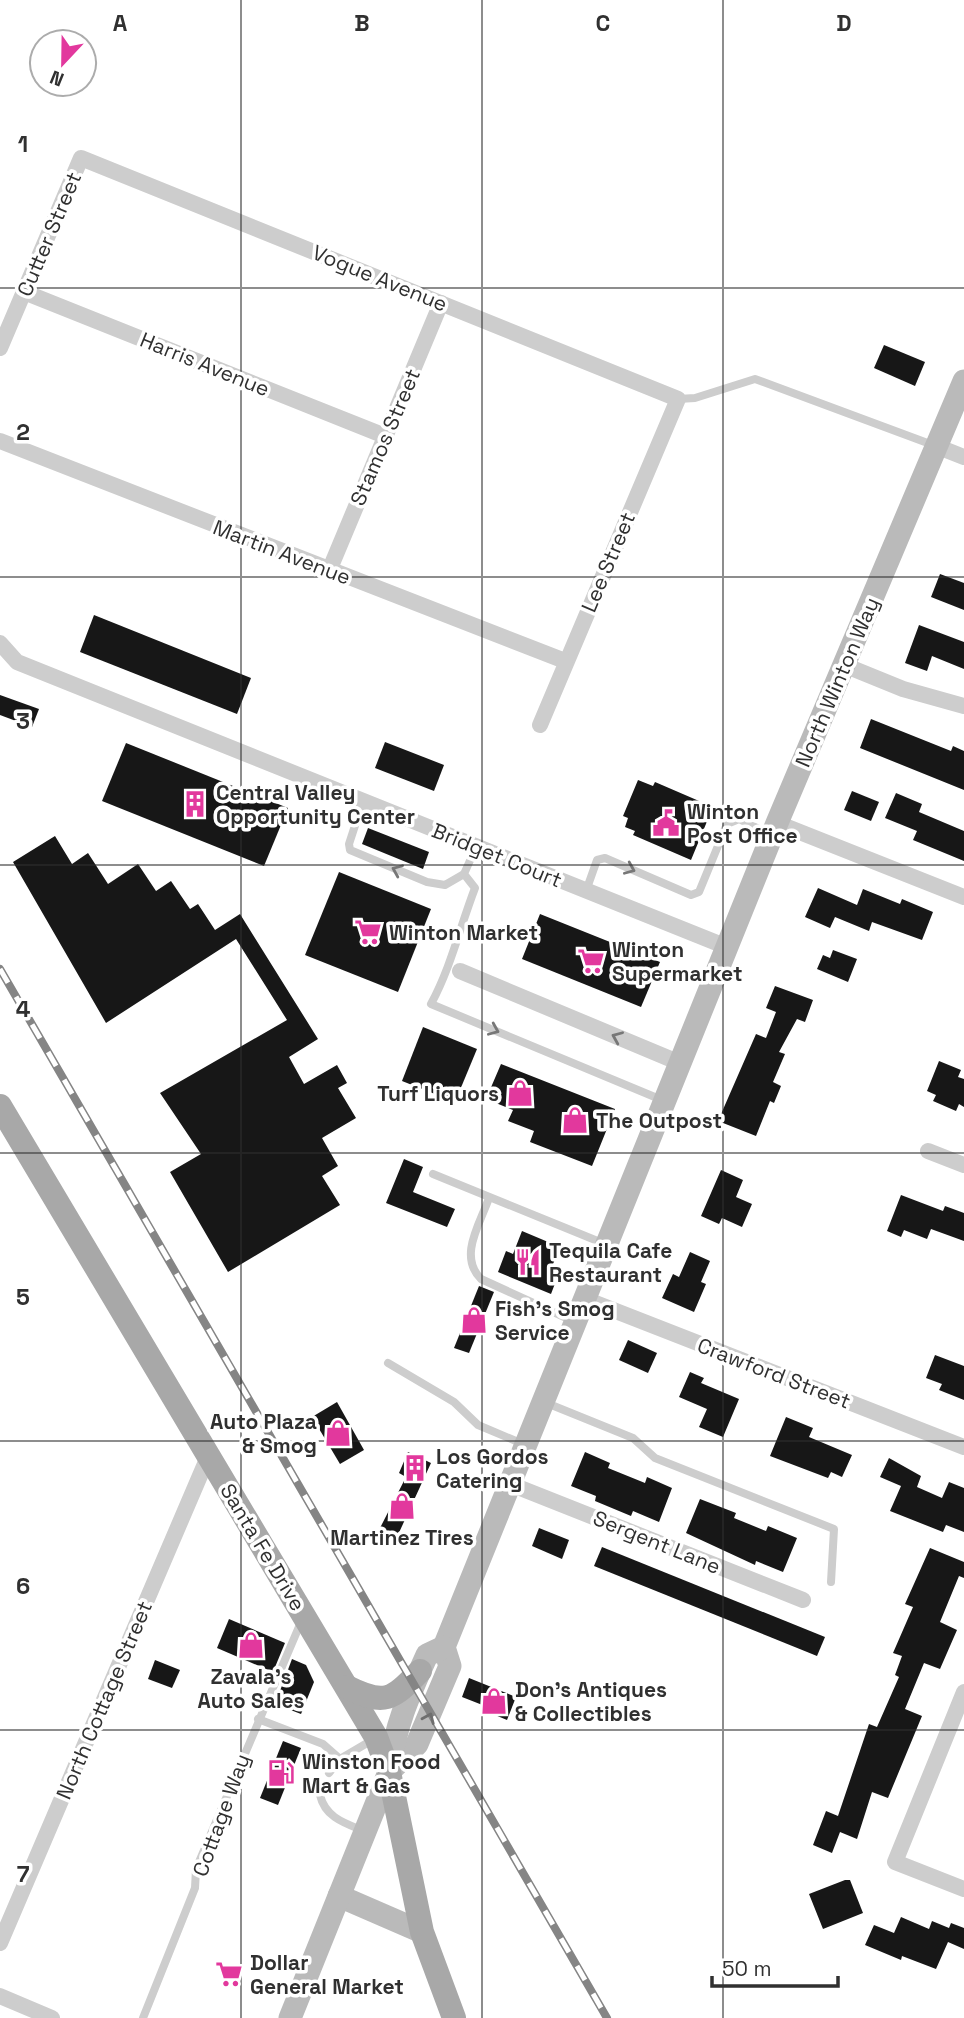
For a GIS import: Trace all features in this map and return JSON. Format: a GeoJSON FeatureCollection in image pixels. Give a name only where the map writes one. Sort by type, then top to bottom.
{"type":"FeatureCollection","features":[{"type":"Feature","properties":{"kind":"main road","name":"North Winton Way"},"geometry":{"type":"LineString","coordinates":[[389,1772],[417,1744],[431,1713],[450,1666],[444,1647],[775,829],[964,380]]}},
{"type":"Feature","properties":{"kind":"main road","name":"Santa Fe Drive"},"geometry":{"type":"LineString","coordinates":[[0,1106],[376,1737],[389,1772],[422,1932],[454,2018]]}},
{"type":"Feature","properties":{"kind":"main road","name":"North Winton Way"},"geometry":{"type":"LineString","coordinates":[[290,2018],[389,1772],[394,1733],[428,1655],[444,1647]]}},
{"type":"Feature","properties":{"kind":"main road"},"geometry":{"type":"LineString","coordinates":[[347,1687],[368,1697],[385,1699],[401,1691],[420,1671]]}},
{"type":"Feature","properties":{"kind":"main road"},"geometry":{"type":"LineString","coordinates":[[339,1896],[422,1932]]}},
{"type":"Feature","properties":{"kind":"street","name":"Cutter Street"},"geometry":{"type":"LineString","coordinates":[[0,348],[81,158]]}},
{"type":"Feature","properties":{"kind":"street","name":"Vogue Avenue"},"geometry":{"type":"LineString","coordinates":[[81,158],[678,399]]}},
{"type":"Feature","properties":{"kind":"street","name":"Harris Avenue"},"geometry":{"type":"LineString","coordinates":[[24,292],[385,436]]}},
{"type":"Feature","properties":{"kind":"street","name":"Stamos Street"},"geometry":{"type":"LineString","coordinates":[[329,571],[441,303]]}},
{"type":"Feature","properties":{"kind":"street","name":"Lee Street"},"geometry":{"type":"LineString","coordinates":[[540,725],[678,399]]}},
{"type":"Feature","properties":{"kind":"street","name":"Martin Avenue"},"geometry":{"type":"LineString","coordinates":[[0,441],[565,662]]}},
{"type":"Feature","properties":{"kind":"street"},"geometry":{"type":"LineString","coordinates":[[936,446],[964,457]]}},
{"type":"Feature","properties":{"kind":"street","name":"Bridget Court"},"geometry":{"type":"LineString","coordinates":[[0,643],[17,662],[727,947]]}},
{"type":"Feature","properties":{"kind":"street"},"geometry":{"type":"LineString","coordinates":[[844,665],[903,690],[964,706]]}},
{"type":"Feature","properties":{"kind":"street"},"geometry":{"type":"LineString","coordinates":[[775,829],[964,897]]}},
{"type":"Feature","properties":{"kind":"street"},"geometry":{"type":"LineString","coordinates":[[454,971],[681,1063]]}},
{"type":"Feature","properties":{"kind":"street"},"geometry":{"type":"LineString","coordinates":[[928,1151],[964,1165]]}},
{"type":"Feature","properties":{"kind":"street","name":"Crawford Street"},"geometry":{"type":"LineString","coordinates":[[585,1299],[964,1447]]}},
{"type":"Feature","properties":{"kind":"street","name":"North Cottage Street"},"geometry":{"type":"LineString","coordinates":[[0,1943],[208,1457]]}},
{"type":"Feature","properties":{"kind":"street","name":"Sergent Lane"},"geometry":{"type":"LineString","coordinates":[[510,1484],[803,1600]]}},
{"type":"Feature","properties":{"kind":"street"},"geometry":{"type":"LineString","coordinates":[[964,1692],[895,1861],[964,1889]]}},
{"type":"Feature","properties":{"kind":"street"},"geometry":{"type":"LineString","coordinates":[[0,1996],[52,2018]]}},
{"type":"Feature","properties":{"kind":"lane"},"geometry":{"type":"LineString","coordinates":[[678,399],[695,398],[755,379],[936,446]]}},
{"type":"Feature","properties":{"kind":"lane"},"geometry":{"type":"LineString","coordinates":[[363,801],[348,844],[350,849],[427,882],[445,886],[464,874],[476,847]]}},
{"type":"Feature","properties":{"kind":"lane"},"geometry":{"type":"LineString","coordinates":[[586,891],[597,860],[605,859],[691,895],[699,892],[727,824],[739,819],[775,829]]}},
{"type":"Feature","properties":{"kind":"lane"},"geometry":{"type":"LineString","coordinates":[[464,874],[475,888],[452,949],[454,971],[431,1004],[665,1101]]}},
{"type":"Feature","properties":{"kind":"lane"},"geometry":{"type":"LineString","coordinates":[[433,1174],[607,1245]]}},
{"type":"Feature","properties":{"kind":"lane"},"geometry":{"type":"LineString","coordinates":[[489,1198],[472,1245],[472,1270],[481,1279],[576,1322]]}},
{"type":"Feature","properties":{"kind":"lane"},"geometry":{"type":"LineString","coordinates":[[388,1363],[454,1402],[478,1425],[526,1445]]}},
{"type":"Feature","properties":{"kind":"lane"},"geometry":{"type":"LineString","coordinates":[[543,1402],[633,1438],[655,1458],[834,1529],[831,1582]]}},
{"type":"Feature","properties":{"kind":"lane","name":"Cottage Way"},"geometry":{"type":"LineString","coordinates":[[142,2018],[195,1888],[196,1869],[304,1614]]}},
{"type":"Feature","properties":{"kind":"lane"},"geometry":{"type":"LineString","coordinates":[[258,1719],[323,1744],[340,1759]]}},
{"type":"Feature","properties":{"kind":"lane"},"geometry":{"type":"LineString","coordinates":[[329,1773],[340,1759],[376,1737]]}},
{"type":"Feature","properties":{"kind":"lane"},"geometry":{"type":"LineString","coordinates":[[320,1795],[323,1807],[336,1819],[365,1831]]}},
{"type":"Feature","properties":{"kind":"building"},"geometry":{"type":"Polygon","coordinates":[[[884,345],[925,362],[915,386],[874,368],[884,345]]]}},
{"type":"Feature","properties":{"kind":"building"},"geometry":{"type":"Polygon","coordinates":[[[940,574],[964,583],[964,610],[931,597],[940,574]]]}},
{"type":"Feature","properties":{"kind":"building"},"geometry":{"type":"Polygon","coordinates":[[[94,615],[251,678],[237,714],[80,652],[94,615]]]}},
{"type":"Feature","properties":{"kind":"building"},"geometry":{"type":"Polygon","coordinates":[[[919,625],[964,642],[964,669],[932,656],[927,671],[905,663],[919,625]]]}},
{"type":"Feature","properties":{"kind":"building"},"geometry":{"type":"Polygon","coordinates":[[[0,695],[39,709],[32,727],[0,715],[0,695]]]}},
{"type":"Feature","properties":{"kind":"building"},"geometry":{"type":"Polygon","coordinates":[[[871,719],[951,751],[953,746],[964,751],[964,790],[860,748],[871,719]]]}},
{"type":"Feature","properties":{"kind":"building"},"geometry":{"type":"Polygon","coordinates":[[[385,742],[444,765],[434,791],[375,768],[385,742]]]}},
{"type":"Feature","properties":{"kind":"building","name":"Central Valley Opportunity Center"},"geometry":{"type":"Polygon","coordinates":[[[126,743],[288,808],[264,866],[102,801],[126,743]]]}},
{"type":"Feature","properties":{"kind":"building","name":"Winton Post Office"},"geometry":{"type":"Polygon","coordinates":[[[638,780],[653,786],[655,782],[713,807],[691,860],[633,835],[635,831],[625,827],[628,818],[623,816],[638,780]]]}},
{"type":"Feature","properties":{"kind":"building"},"geometry":{"type":"Polygon","coordinates":[[[852,791],[879,802],[871,821],[844,810],[852,791]]]}},
{"type":"Feature","properties":{"kind":"building"},"geometry":{"type":"Polygon","coordinates":[[[896,793],[922,804],[919,812],[964,831],[964,861],[913,840],[917,831],[885,818],[896,793]]]}},
{"type":"Feature","properties":{"kind":"building"},"geometry":{"type":"Polygon","coordinates":[[[368,828],[429,852],[423,869],[362,844],[368,828]]]}},
{"type":"Feature","properties":{"kind":"building"},"geometry":{"type":"Polygon","coordinates":[[[55,836],[72,864],[88,853],[108,884],[138,864],[156,891],[171,881],[190,909],[198,904],[215,930],[240,914],[318,1039],[289,1057],[304,1084],[337,1065],[347,1083],[338,1088],[356,1118],[322,1138],[338,1166],[322,1176],[340,1205],[228,1272],[170,1172],[201,1154],[160,1093],[287,1020],[236,939],[106,1023],[13,862],[55,836]]]}},
{"type":"Feature","properties":{"kind":"building","name":"Winton Market"},"geometry":{"type":"Polygon","coordinates":[[[339,872],[431,909],[398,992],[305,955],[339,872]]]}},
{"type":"Feature","properties":{"kind":"building"},"geometry":{"type":"Polygon","coordinates":[[[818,888],[857,905],[863,889],[900,904],[902,899],[933,912],[922,940],[872,922],[869,931],[835,917],[830,928],[805,917],[818,888]]]}},
{"type":"Feature","properties":{"kind":"building","name":"Winton Supermarket"},"geometry":{"type":"Polygon","coordinates":[[[540,914],[660,962],[641,1007],[522,959],[540,914]]]}},
{"type":"Feature","properties":{"kind":"building"},"geometry":{"type":"Polygon","coordinates":[[[833,950],[857,959],[848,982],[817,969],[823,955],[830,958],[833,950]]]}},
{"type":"Feature","properties":{"kind":"building"},"geometry":{"type":"Polygon","coordinates":[[[775,986],[813,1000],[805,1022],[797,1019],[779,1052],[785,1054],[773,1082],[781,1086],[774,1103],[770,1101],[756,1136],[718,1121],[756,1034],[766,1038],[776,1012],[766,1008],[775,986]]]}},
{"type":"Feature","properties":{"kind":"building"},"geometry":{"type":"Polygon","coordinates":[[[423,1027],[477,1049],[455,1102],[402,1081],[423,1027]]]}},
{"type":"Feature","properties":{"kind":"building"},"geometry":{"type":"Polygon","coordinates":[[[939,1061],[961,1070],[958,1077],[964,1079],[964,1107],[959,1104],[956,1111],[933,1101],[936,1095],[927,1091],[939,1061]]]}},
{"type":"Feature","properties":{"kind":"building","name":"The Outpost"},"geometry":{"type":"Polygon","coordinates":[[[501,1064],[615,1109],[592,1166],[530,1142],[534,1131],[508,1121],[513,1110],[486,1099],[501,1064]]]}},
{"type":"Feature","properties":{"kind":"building"},"geometry":{"type":"Polygon","coordinates":[[[404,1159],[423,1167],[413,1192],[455,1209],[447,1227],[386,1203],[404,1159]]]}},
{"type":"Feature","properties":{"kind":"building"},"geometry":{"type":"Polygon","coordinates":[[[721,1170],[743,1180],[736,1197],[752,1204],[742,1227],[722,1218],[719,1224],[701,1216],[721,1170]]]}},
{"type":"Feature","properties":{"kind":"building"},"geometry":{"type":"Polygon","coordinates":[[[901,1195],[943,1211],[945,1206],[964,1213],[964,1241],[931,1229],[927,1239],[904,1230],[901,1237],[887,1231],[901,1195]]]}},
{"type":"Feature","properties":{"kind":"building","name":"Tequila Cafe Restaurant"},"geometry":{"type":"Polygon","coordinates":[[[522,1231],[560,1247],[551,1269],[559,1273],[551,1294],[498,1272],[506,1251],[513,1254],[522,1231]]]}},
{"type":"Feature","properties":{"kind":"building"},"geometry":{"type":"Polygon","coordinates":[[[690,1252],[710,1261],[701,1282],[706,1284],[694,1312],[662,1298],[673,1274],[679,1277],[690,1252]]]}},
{"type":"Feature","properties":{"kind":"building","name":"Fish's Smog Service"},"geometry":{"type":"Polygon","coordinates":[[[479,1286],[494,1292],[469,1353],[454,1348],[479,1286]]]}},
{"type":"Feature","properties":{"kind":"building"},"geometry":{"type":"Polygon","coordinates":[[[628,1340],[657,1353],[648,1373],[619,1360],[628,1340]]]}},
{"type":"Feature","properties":{"kind":"building"},"geometry":{"type":"Polygon","coordinates":[[[935,1355],[964,1366],[964,1400],[939,1390],[942,1384],[926,1378],[935,1355]]]}},
{"type":"Feature","properties":{"kind":"building"},"geometry":{"type":"Polygon","coordinates":[[[690,1372],[704,1378],[701,1383],[739,1399],[723,1437],[699,1427],[707,1409],[679,1397],[690,1372]]]}},
{"type":"Feature","properties":{"kind":"building","name":"Auto Plaza & Smog"},"geometry":{"type":"Polygon","coordinates":[[[337,1402],[364,1450],[340,1464],[312,1417],[337,1402]]]}},
{"type":"Feature","properties":{"kind":"building"},"geometry":{"type":"Polygon","coordinates":[[[786,1417],[813,1428],[809,1437],[852,1455],[842,1477],[831,1472],[828,1478],[770,1456],[786,1417]]]}},
{"type":"Feature","properties":{"kind":"building"},"geometry":{"type":"Polygon","coordinates":[[[408,1452],[431,1463],[397,1537],[380,1528],[406,1477],[399,1473],[408,1452]]]}},
{"type":"Feature","properties":{"kind":"building"},"geometry":{"type":"Polygon","coordinates":[[[585,1452],[610,1463],[608,1468],[645,1483],[647,1477],[672,1488],[659,1522],[633,1511],[631,1516],[595,1501],[596,1496],[571,1486],[585,1452]]]}},
{"type":"Feature","properties":{"kind":"building"},"geometry":{"type":"Polygon","coordinates":[[[889,1458],[921,1476],[917,1487],[942,1498],[949,1482],[964,1488],[964,1532],[946,1525],[943,1532],[890,1511],[901,1486],[880,1477],[889,1458]]]}},
{"type":"Feature","properties":{"kind":"building"},"geometry":{"type":"Polygon","coordinates":[[[700,1499],[736,1513],[734,1518],[766,1531],[768,1526],[797,1538],[783,1572],[756,1561],[755,1565],[686,1533],[700,1499]]]}},
{"type":"Feature","properties":{"kind":"building"},"geometry":{"type":"Polygon","coordinates":[[[539,1528],[569,1540],[562,1559],[532,1546],[539,1528]]]}},
{"type":"Feature","properties":{"kind":"building"},"geometry":{"type":"Polygon","coordinates":[[[602,1547],[825,1637],[817,1656],[594,1566],[602,1547]]]}},
{"type":"Feature","properties":{"kind":"building"},"geometry":{"type":"Polygon","coordinates":[[[930,1548],[964,1562],[964,1578],[959,1576],[940,1622],[957,1630],[940,1669],[924,1663],[905,1709],[922,1716],[888,1798],[872,1792],[857,1839],[840,1832],[832,1853],[813,1845],[826,1811],[838,1816],[869,1724],[877,1727],[899,1677],[895,1675],[902,1656],[893,1653],[913,1607],[905,1604],[930,1548]]]}},
{"type":"Feature","properties":{"kind":"building","name":"Zavala's Auto Sales"},"geometry":{"type":"Polygon","coordinates":[[[229,1619],[285,1643],[273,1672],[217,1648],[229,1619]]]}},
{"type":"Feature","properties":{"kind":"building"},"geometry":{"type":"Polygon","coordinates":[[[292,1659],[306,1665],[314,1682],[301,1714],[275,1704],[292,1659]]]}},
{"type":"Feature","properties":{"kind":"building"},"geometry":{"type":"Polygon","coordinates":[[[155,1660],[180,1670],[172,1688],[148,1679],[155,1660]]]}},
{"type":"Feature","properties":{"kind":"building","name":"Don's Antiques & Collectibles"},"geometry":{"type":"Polygon","coordinates":[[[469,1678],[516,1697],[507,1720],[483,1710],[485,1706],[462,1697],[469,1678]]]}},
{"type":"Feature","properties":{"kind":"building","name":"Winston Food Mart & Gas"},"geometry":{"type":"Polygon","coordinates":[[[283,1741],[301,1748],[278,1805],[260,1798],[283,1741]]]}},
{"type":"Feature","properties":{"kind":"building"},"geometry":{"type":"Polygon","coordinates":[[[850,1880],[863,1913],[823,1929],[809,1894],[850,1880]]]}},
{"type":"Feature","properties":{"kind":"building"},"geometry":{"type":"Polygon","coordinates":[[[901,1917],[929,1929],[932,1921],[949,1928],[951,1923],[964,1928],[964,1949],[948,1942],[936,1969],[902,1956],[901,1960],[865,1945],[874,1925],[894,1933],[901,1917]]]}},
{"type":"Feature","properties":{"kind":"railway"},"geometry":{"type":"LineString","coordinates":[[0,969],[607,2018]]}},
{"type":"Feature","properties":{"kind":"place","name":"Central Valley Opportunity Center"},"geometry":{"type":"Point","coordinates":[195,804]}},
{"type":"Feature","properties":{"kind":"place","name":"Winton Post Office"},"geometry":{"type":"Point","coordinates":[666,823]}},
{"type":"Feature","properties":{"kind":"place","name":"Winton Market"},"geometry":{"type":"Point","coordinates":[368,932]}},
{"type":"Feature","properties":{"kind":"place","name":"Winton Supermarket"},"geometry":{"type":"Point","coordinates":[591,961]}},
{"type":"Feature","properties":{"kind":"place","name":"Turf Liquors"},"geometry":{"type":"Point","coordinates":[520,1093]}},
{"type":"Feature","properties":{"kind":"place","name":"The Outpost"},"geometry":{"type":"Point","coordinates":[575,1120]}},
{"type":"Feature","properties":{"kind":"place","name":"Tequila Cafe Restaurant"},"geometry":{"type":"Point","coordinates":[528,1262]}},
{"type":"Feature","properties":{"kind":"place","name":"Fish's Smog Service"},"geometry":{"type":"Point","coordinates":[474,1320]}},
{"type":"Feature","properties":{"kind":"place","name":"Auto Plaza & Smog"},"geometry":{"type":"Point","coordinates":[338,1433]}},
{"type":"Feature","properties":{"kind":"place","name":"Los Gordos Catering"},"geometry":{"type":"Point","coordinates":[415,1468]}},
{"type":"Feature","properties":{"kind":"place","name":"Martinez Tires"},"geometry":{"type":"Point","coordinates":[402,1506]}},
{"type":"Feature","properties":{"kind":"place","name":"Zavala's Auto Sales"},"geometry":{"type":"Point","coordinates":[251,1645]}},
{"type":"Feature","properties":{"kind":"place","name":"Don's Antiques & Collectibles"},"geometry":{"type":"Point","coordinates":[494,1701]}},
{"type":"Feature","properties":{"kind":"place","name":"Winston Food Mart & Gas"},"geometry":{"type":"Point","coordinates":[281,1773]}},
{"type":"Feature","properties":{"kind":"place","name":"Dollar General Market"},"geometry":{"type":"Point","coordinates":[229,1974]}}]}
